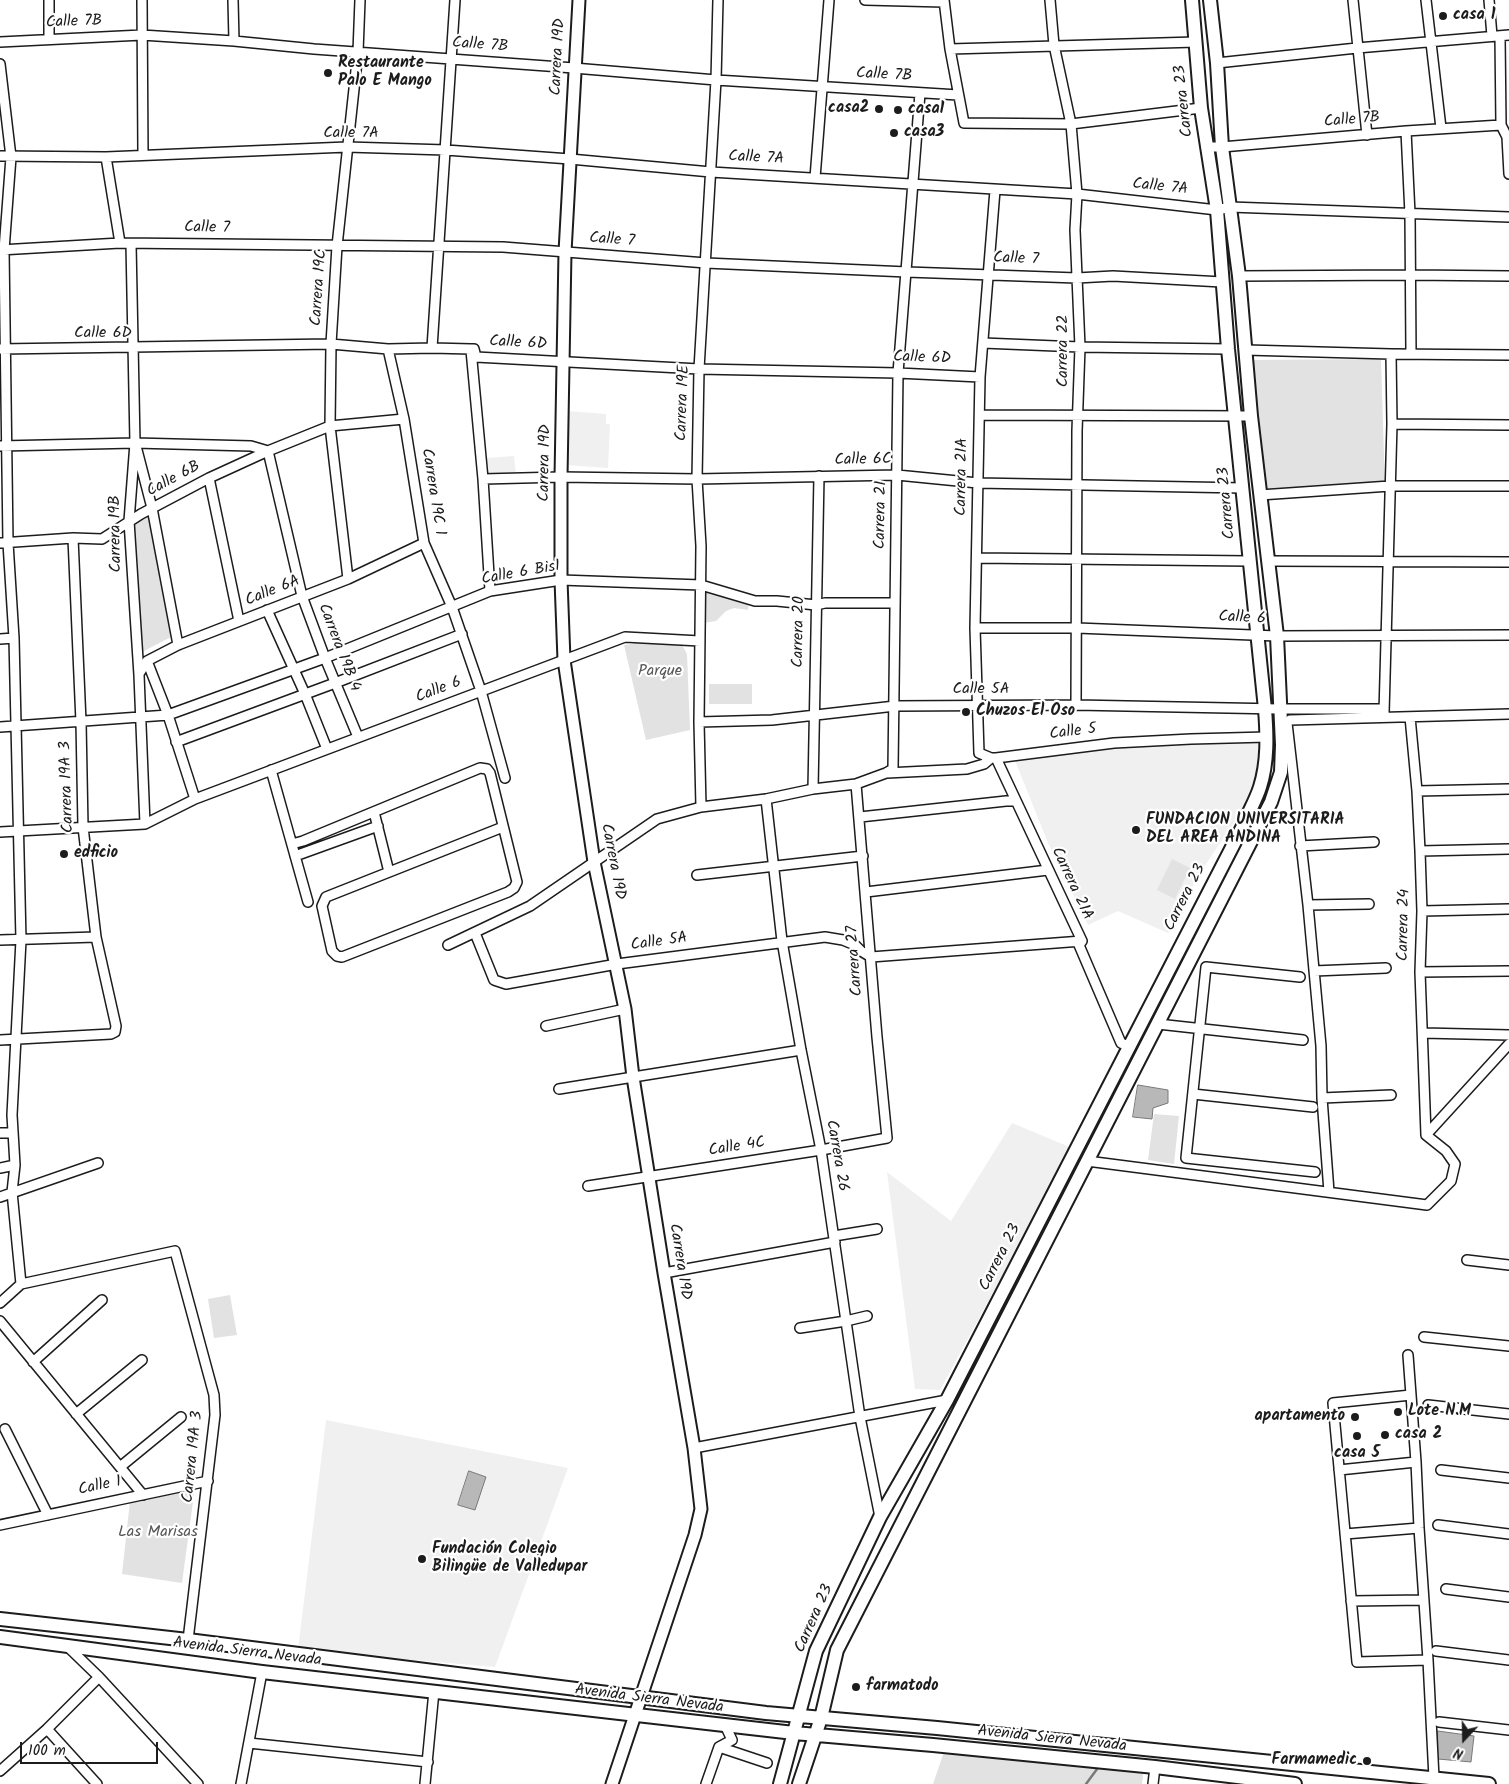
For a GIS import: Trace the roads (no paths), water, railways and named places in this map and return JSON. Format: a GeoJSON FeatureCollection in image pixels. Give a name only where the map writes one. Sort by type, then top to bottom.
{"type":"FeatureCollection","features":[{"type":"Feature","properties":{"kind":"main road","name":"Carrera 23"},"geometry":{"type":"LineString","coordinates":[[780,1784],[816,1650],[880,1517],[947,1400],[1243,826],[1260,789],[1267,737],[1265,709],[1228,349],[1216,210],[1201,108],[1192,0]]}},
{"type":"Feature","properties":{"kind":"main road","name":"Carrera 23"},"geometry":{"type":"LineString","coordinates":[[798,1784],[821,1718],[837,1650],[1271,802],[1281,772],[1282,745],[1277,636],[1251,416],[1239,276],[1222,147],[1217,62],[1210,0]]}},
{"type":"Feature","properties":{"kind":"main road"},"geometry":{"type":"LineString","coordinates":[[1164,978],[1178,985]]}},
{"type":"Feature","properties":{"kind":"main road","name":"Avenida Sierra Nevada"},"geometry":{"type":"LineString","coordinates":[[0,1619],[188,1640],[780,1714]]}},
{"type":"Feature","properties":{"kind":"main road","name":"Avenida Sierra Nevada"},"geometry":{"type":"LineString","coordinates":[[0,1637],[262,1672],[815,1736],[933,1745],[1155,1767],[1296,1784]]}},
{"type":"Feature","properties":{"kind":"main road"},"geometry":{"type":"LineString","coordinates":[[780,1714],[798,1695],[816,1650]]}},
{"type":"Feature","properties":{"kind":"main road"},"geometry":{"type":"LineString","coordinates":[[780,1714],[821,1718]]}},
{"type":"Feature","properties":{"kind":"main road","name":"Avenida Sierra Nevada"},"geometry":{"type":"LineString","coordinates":[[821,1718],[1489,1784]]}},
{"type":"Feature","properties":{"kind":"street"},"geometry":{"type":"LineString","coordinates":[[49,0],[49,39]]}},
{"type":"Feature","properties":{"kind":"street"},"geometry":{"type":"LineString","coordinates":[[142,0],[142,154]]}},
{"type":"Feature","properties":{"kind":"street"},"geometry":{"type":"LineString","coordinates":[[233,0],[234,41]]}},
{"type":"Feature","properties":{"kind":"street","name":"Carrera 19C"},"geometry":{"type":"LineString","coordinates":[[348,578],[330,426],[331,344],[347,147],[358,52],[360,0]]}},
{"type":"Feature","properties":{"kind":"street"},"geometry":{"type":"LineString","coordinates":[[432,348],[455,0]]}},
{"type":"Feature","properties":{"kind":"street","name":"Carrera 19D"},"geometry":{"type":"LineString","coordinates":[[578,0],[565,252],[561,477],[561,580],[564,660],[594,862],[625,1009],[633,1077],[694,1448],[701,1509],[699,1521],[636,1715]]}},
{"type":"Feature","properties":{"kind":"street","name":"Carrera 19E"},"geometry":{"type":"LineString","coordinates":[[701,807],[699,722],[701,585],[697,479],[699,369],[716,80],[718,0]]}},
{"type":"Feature","properties":{"kind":"street"},"geometry":{"type":"LineString","coordinates":[[815,178],[829,0]]}},
{"type":"Feature","properties":{"kind":"street"},"geometry":{"type":"LineString","coordinates":[[865,0],[944,1],[950,49],[964,122],[1071,124],[1201,108]]}},
{"type":"Feature","properties":{"kind":"street","name":"Carrera 22"},"geometry":{"type":"LineString","coordinates":[[1050,0],[1054,45],[1071,124],[1077,194],[1075,230],[1080,348],[1076,705]]}},
{"type":"Feature","properties":{"kind":"street"},"geometry":{"type":"LineString","coordinates":[[1353,0],[1367,135]]}},
{"type":"Feature","properties":{"kind":"street"},"geometry":{"type":"LineString","coordinates":[[1426,0],[1441,128]]}},
{"type":"Feature","properties":{"kind":"street"},"geometry":{"type":"LineString","coordinates":[[1489,0],[1500,35],[1501,125],[1507,137],[1509,174]]}},
{"type":"Feature","properties":{"kind":"street","name":"Calle 7B"},"geometry":{"type":"LineString","coordinates":[[0,42],[142,35],[716,80],[958,95]]}},
{"type":"Feature","properties":{"kind":"street"},"geometry":{"type":"LineString","coordinates":[[1217,62],[1500,35]]}},
{"type":"Feature","properties":{"kind":"street"},"geometry":{"type":"LineString","coordinates":[[950,49],[1196,42]]}},
{"type":"Feature","properties":{"kind":"street"},"geometry":{"type":"LineString","coordinates":[[0,64],[11,157],[2,250],[4,543],[14,638],[21,940],[12,1115],[15,1165],[12,1192],[21,1284],[0,1303]]}},
{"type":"Feature","properties":{"kind":"street","name":"Carrera 21"},"geometry":{"type":"LineString","coordinates":[[886,773],[893,769],[894,759],[898,373],[920,93]]}},
{"type":"Feature","properties":{"kind":"street","name":"Calle 7B"},"geometry":{"type":"LineString","coordinates":[[1206,147],[1501,125]]}},
{"type":"Feature","properties":{"kind":"street"},"geometry":{"type":"LineString","coordinates":[[1406,131],[1410,214],[1411,354]]}},
{"type":"Feature","properties":{"kind":"street","name":"Calle 7A"},"geometry":{"type":"LineString","coordinates":[[0,156],[106,157],[142,154],[195,154],[347,147],[446,150],[711,172],[1077,194],[1216,210],[1230,207],[1509,217]]}},
{"type":"Feature","properties":{"kind":"street"},"geometry":{"type":"LineString","coordinates":[[106,157],[120,243]]}},
{"type":"Feature","properties":{"kind":"street","name":"Carrera 21A"},"geometry":{"type":"LineString","coordinates":[[995,190],[980,377],[975,628],[979,753],[993,758],[1016,801],[1082,941],[1079,946],[1121,1043],[1128,1046]]}},
{"type":"Feature","properties":{"kind":"street","name":"Calle 7"},"geometry":{"type":"LineString","coordinates":[[2,250],[120,243],[503,247],[706,263],[1077,278],[1113,276],[1222,282]]}},
{"type":"Feature","properties":{"kind":"street","name":"Carrera 19B"},"geometry":{"type":"LineString","coordinates":[[131,244],[135,443],[129,521],[139,675],[145,824]]}},
{"type":"Feature","properties":{"kind":"street"},"geometry":{"type":"LineString","coordinates":[[1239,276],[1410,274],[1509,276]]}},
{"type":"Feature","properties":{"kind":"street"},"geometry":{"type":"LineString","coordinates":[[983,343],[1080,348],[1228,349]]}},
{"type":"Feature","properties":{"kind":"street","name":"Calle 6D"},"geometry":{"type":"LineString","coordinates":[[3,349],[331,344],[388,349],[474,349],[476,357],[699,369],[898,373],[980,377]]}},
{"type":"Feature","properties":{"kind":"street","name":"Carrera 19C 1"},"geometry":{"type":"LineString","coordinates":[[388,349],[404,419],[424,543],[462,634],[481,691],[505,778]]}},
{"type":"Feature","properties":{"kind":"street"},"geometry":{"type":"LineString","coordinates":[[471,349],[483,479],[490,591]]}},
{"type":"Feature","properties":{"kind":"street"},"geometry":{"type":"LineString","coordinates":[[1246,350],[1509,355]]}},
{"type":"Feature","properties":{"kind":"street"},"geometry":{"type":"LineString","coordinates":[[1384,714],[1392,424],[1391,354]]}},
{"type":"Feature","properties":{"kind":"street"},"geometry":{"type":"LineString","coordinates":[[980,415],[1251,416]]}},
{"type":"Feature","properties":{"kind":"street"},"geometry":{"type":"LineString","coordinates":[[330,426],[404,419]]}},
{"type":"Feature","properties":{"kind":"street"},"geometry":{"type":"LineString","coordinates":[[1392,424],[1509,425]]}},
{"type":"Feature","properties":{"kind":"street","name":"Calle 6B"},"geometry":{"type":"LineString","coordinates":[[4,543],[73,538],[102,539],[129,521],[209,478],[268,451],[330,426]]}},
{"type":"Feature","properties":{"kind":"street"},"geometry":{"type":"LineString","coordinates":[[3,446],[135,443],[251,446],[268,451]]}},
{"type":"Feature","properties":{"kind":"street"},"geometry":{"type":"LineString","coordinates":[[135,443],[152,508],[178,644]]}},
{"type":"Feature","properties":{"kind":"street","name":"Carrera 19B 4"},"geometry":{"type":"LineString","coordinates":[[268,451],[302,596],[325,658],[358,737]]}},
{"type":"Feature","properties":{"kind":"street","name":"Calle 6C"},"geometry":{"type":"LineString","coordinates":[[483,479],[561,477],[697,479],[897,475],[978,483],[1243,488]]}},
{"type":"Feature","properties":{"kind":"street","name":"Carrera 20"},"geometry":{"type":"LineString","coordinates":[[813,789],[819,476]]}},
{"type":"Feature","properties":{"kind":"street"},"geometry":{"type":"LineString","coordinates":[[209,478],[239,621]]}},
{"type":"Feature","properties":{"kind":"street"},"geometry":{"type":"LineString","coordinates":[[1260,495],[1390,486],[1509,486]]}},
{"type":"Feature","properties":{"kind":"street","name":"Carrera 19A 3"},"geometry":{"type":"LineString","coordinates":[[15,1039],[111,1034],[115,1032],[116,1026],[96,937],[83,827],[81,722],[73,538]]}},
{"type":"Feature","properties":{"kind":"street","name":"Calle 6A"},"geometry":{"type":"LineString","coordinates":[[147,660],[178,644],[348,578],[424,543]]}},
{"type":"Feature","properties":{"kind":"street"},"geometry":{"type":"LineString","coordinates":[[977,558],[1249,561]]}},
{"type":"Feature","properties":{"kind":"street"},"geometry":{"type":"LineString","coordinates":[[1268,561],[1509,562]]}},
{"type":"Feature","properties":{"kind":"street","name":"Calle 6 Bis1"},"geometry":{"type":"LineString","coordinates":[[0,727],[168,715],[325,658],[490,591],[561,580],[701,585],[755,601],[816,605],[824,603],[895,602]]}},
{"type":"Feature","properties":{"kind":"street"},"geometry":{"type":"LineString","coordinates":[[267,610],[327,749]]}},
{"type":"Feature","properties":{"kind":"street","name":"Calle 6"},"geometry":{"type":"LineString","coordinates":[[975,628],[1077,628],[1277,636],[1509,635]]}},
{"type":"Feature","properties":{"kind":"street"},"geometry":{"type":"LineString","coordinates":[[176,742],[462,634]]}},
{"type":"Feature","properties":{"kind":"street","name":"Calle 6"},"geometry":{"type":"LineString","coordinates":[[145,824],[195,799],[625,637],[700,641]]}},
{"type":"Feature","properties":{"kind":"street"},"geometry":{"type":"LineString","coordinates":[[0,639],[14,638]]}},
{"type":"Feature","properties":{"kind":"street"},"geometry":{"type":"LineString","coordinates":[[139,675],[147,660]]}},
{"type":"Feature","properties":{"kind":"street"},"geometry":{"type":"LineString","coordinates":[[147,660],[168,715],[195,799]]}},
{"type":"Feature","properties":{"kind":"street","name":"Calle 5A"},"geometry":{"type":"LineString","coordinates":[[699,722],[772,720],[894,706],[976,705],[1279,709],[1384,714]]}},
{"type":"Feature","properties":{"kind":"street"},"geometry":{"type":"LineString","coordinates":[[1329,1192],[1322,1098],[1322,1046],[1287,723],[1288,721],[1384,714],[1410,717],[1509,714]]}},
{"type":"Feature","properties":{"kind":"street","name":"Carrera 24"},"geometry":{"type":"LineString","coordinates":[[1410,717],[1420,850],[1422,911],[1420,972],[1426,1134]]}},
{"type":"Feature","properties":{"kind":"street","name":"Calle 5"},"geometry":{"type":"LineString","coordinates":[[448,945],[530,906],[658,820],[701,807],[766,799],[813,789],[856,784],[886,773],[967,769],[984,764],[993,758],[1114,743],[1267,737]]}},
{"type":"Feature","properties":{"kind":"street"},"geometry":{"type":"LineString","coordinates":[[292,844],[482,768],[487,769],[490,773],[517,882],[512,890],[344,956],[337,956],[332,951],[322,906],[324,900],[331,894],[503,827]]}},
{"type":"Feature","properties":{"kind":"street"},"geometry":{"type":"LineString","coordinates":[[271,770],[308,902]]}},
{"type":"Feature","properties":{"kind":"street","name":"Carrera 27"},"geometry":{"type":"LineString","coordinates":[[856,784],[877,1037],[888,1136]]}},
{"type":"Feature","properties":{"kind":"street"},"geometry":{"type":"LineString","coordinates":[[1276,787],[1294,790]]}},
{"type":"Feature","properties":{"kind":"street"},"geometry":{"type":"LineString","coordinates":[[1417,792],[1509,789]]}},
{"type":"Feature","properties":{"kind":"street","name":"Carrera 26"},"geometry":{"type":"LineString","coordinates":[[766,799],[782,942],[821,1150],[860,1418],[880,1517]]}},
{"type":"Feature","properties":{"kind":"street"},"geometry":{"type":"LineString","coordinates":[[860,817],[1016,801]]}},
{"type":"Feature","properties":{"kind":"street"},"geometry":{"type":"LineString","coordinates":[[374,812],[389,872]]}},
{"type":"Feature","properties":{"kind":"street"},"geometry":{"type":"LineString","coordinates":[[0,832],[145,824]]}},
{"type":"Feature","properties":{"kind":"street"},"geometry":{"type":"LineString","coordinates":[[296,856],[378,826]]}},
{"type":"Feature","properties":{"kind":"street"},"geometry":{"type":"LineString","coordinates":[[1300,846],[1374,842]]}},
{"type":"Feature","properties":{"kind":"street"},"geometry":{"type":"LineString","coordinates":[[1420,850],[1509,849]]}},
{"type":"Feature","properties":{"kind":"street"},"geometry":{"type":"LineString","coordinates":[[697,875],[863,856]]}},
{"type":"Feature","properties":{"kind":"street"},"geometry":{"type":"LineString","coordinates":[[866,892],[1048,870]]}},
{"type":"Feature","properties":{"kind":"street"},"geometry":{"type":"LineString","coordinates":[[1308,905],[1369,904]]}},
{"type":"Feature","properties":{"kind":"street"},"geometry":{"type":"LineString","coordinates":[[1422,911],[1509,909]]}},
{"type":"Feature","properties":{"kind":"street","name":"Calle 5A"},"geometry":{"type":"LineString","coordinates":[[475,933],[494,980],[506,984],[616,964],[825,937],[843,940],[855,945],[861,951],[871,956]]}},
{"type":"Feature","properties":{"kind":"street"},"geometry":{"type":"LineString","coordinates":[[0,940],[96,937]]}},
{"type":"Feature","properties":{"kind":"street"},"geometry":{"type":"LineString","coordinates":[[871,956],[1082,941]]}},
{"type":"Feature","properties":{"kind":"street"},"geometry":{"type":"LineString","coordinates":[[1300,977],[1206,967],[1186,1158],[1315,1172]]}},
{"type":"Feature","properties":{"kind":"street"},"geometry":{"type":"LineString","coordinates":[[1314,971],[1386,968]]}},
{"type":"Feature","properties":{"kind":"street"},"geometry":{"type":"LineString","coordinates":[[1420,972],[1509,971]]}},
{"type":"Feature","properties":{"kind":"street"},"geometry":{"type":"LineString","coordinates":[[546,1026],[625,1009]]}},
{"type":"Feature","properties":{"kind":"street"},"geometry":{"type":"LineString","coordinates":[[1158,1024],[1303,1040]]}},
{"type":"Feature","properties":{"kind":"street"},"geometry":{"type":"LineString","coordinates":[[1423,1033],[1509,1035]]}},
{"type":"Feature","properties":{"kind":"street"},"geometry":{"type":"LineString","coordinates":[[0,1040],[15,1039]]}},
{"type":"Feature","properties":{"kind":"street"},"geometry":{"type":"LineString","coordinates":[[1087,1161],[1427,1205],[1451,1181],[1455,1164],[1446,1151],[1426,1134],[1509,1044]]}},
{"type":"Feature","properties":{"kind":"street"},"geometry":{"type":"LineString","coordinates":[[559,1089],[801,1050]]}},
{"type":"Feature","properties":{"kind":"street"},"geometry":{"type":"LineString","coordinates":[[1192,1094],[1313,1107]]}},
{"type":"Feature","properties":{"kind":"street"},"geometry":{"type":"LineString","coordinates":[[1322,1098],[1391,1095]]}},
{"type":"Feature","properties":{"kind":"street"},"geometry":{"type":"LineString","coordinates":[[0,1133],[13,1133]]}},
{"type":"Feature","properties":{"kind":"street","name":"Calle 4C"},"geometry":{"type":"LineString","coordinates":[[588,1186],[821,1150],[886,1139],[888,1136]]}},
{"type":"Feature","properties":{"kind":"street"},"geometry":{"type":"LineString","coordinates":[[0,1196],[98,1163]]}},
{"type":"Feature","properties":{"kind":"street"},"geometry":{"type":"LineString","coordinates":[[0,1168],[15,1165]]}},
{"type":"Feature","properties":{"kind":"street"},"geometry":{"type":"LineString","coordinates":[[664,1273],[877,1229]]}},
{"type":"Feature","properties":{"kind":"street","name":"Carrera 19A 3"},"geometry":{"type":"LineString","coordinates":[[21,1284],[175,1251],[214,1395],[215,1415],[188,1640]]}},
{"type":"Feature","properties":{"kind":"street"},"geometry":{"type":"LineString","coordinates":[[1467,1260],[1509,1266]]}},
{"type":"Feature","properties":{"kind":"street"},"geometry":{"type":"LineString","coordinates":[[33,1362],[102,1300]]}},
{"type":"Feature","properties":{"kind":"street"},"geometry":{"type":"LineString","coordinates":[[800,1328],[866,1316]]}},
{"type":"Feature","properties":{"kind":"street"},"geometry":{"type":"LineString","coordinates":[[0,1322],[143,1495]]}},
{"type":"Feature","properties":{"kind":"street"},"geometry":{"type":"LineString","coordinates":[[1424,1336],[1509,1346]]}},
{"type":"Feature","properties":{"kind":"street"},"geometry":{"type":"LineString","coordinates":[[1408,1355],[1434,1778]]}},
{"type":"Feature","properties":{"kind":"street"},"geometry":{"type":"LineString","coordinates":[[76,1414],[142,1360]]}},
{"type":"Feature","properties":{"kind":"street"},"geometry":{"type":"LineString","coordinates":[[1411,1396],[1333,1403],[1357,1662],[1428,1660]]}},
{"type":"Feature","properties":{"kind":"street"},"geometry":{"type":"LineString","coordinates":[[694,1448],[947,1400]]}},
{"type":"Feature","properties":{"kind":"street"},"geometry":{"type":"LineString","coordinates":[[1428,1405],[1509,1414]]}},
{"type":"Feature","properties":{"kind":"street"},"geometry":{"type":"LineString","coordinates":[[120,1467],[181,1417]]}},
{"type":"Feature","properties":{"kind":"street"},"geometry":{"type":"LineString","coordinates":[[5,1429],[48,1515]]}},
{"type":"Feature","properties":{"kind":"street"},"geometry":{"type":"LineString","coordinates":[[1339,1470],[1416,1462]]}},
{"type":"Feature","properties":{"kind":"street"},"geometry":{"type":"LineString","coordinates":[[1441,1470],[1509,1478]]}},
{"type":"Feature","properties":{"kind":"street","name":"Calle 1"},"geometry":{"type":"LineString","coordinates":[[0,1525],[208,1482]]}},
{"type":"Feature","properties":{"kind":"street"},"geometry":{"type":"LineString","coordinates":[[1438,1525],[1509,1534]]}},
{"type":"Feature","properties":{"kind":"street"},"geometry":{"type":"LineString","coordinates":[[1345,1534],[1419,1528]]}},
{"type":"Feature","properties":{"kind":"street"},"geometry":{"type":"LineString","coordinates":[[1446,1589],[1509,1597]]}},
{"type":"Feature","properties":{"kind":"street"},"geometry":{"type":"LineString","coordinates":[[1351,1601],[1424,1600]]}},
{"type":"Feature","properties":{"kind":"street"},"geometry":{"type":"LineString","coordinates":[[66,1646],[99,1677],[198,1784]]}},
{"type":"Feature","properties":{"kind":"street"},"geometry":{"type":"LineString","coordinates":[[1436,1651],[1509,1660]]}},
{"type":"Feature","properties":{"kind":"street"},"geometry":{"type":"LineString","coordinates":[[241,1784],[262,1672]]}},
{"type":"Feature","properties":{"kind":"street"},"geometry":{"type":"LineString","coordinates":[[0,1771],[47,1729],[99,1677]]}},
{"type":"Feature","properties":{"kind":"street"},"geometry":{"type":"LineString","coordinates":[[425,1784],[434,1691]]}},
{"type":"Feature","properties":{"kind":"street"},"geometry":{"type":"LineString","coordinates":[[612,1784],[636,1715]]}},
{"type":"Feature","properties":{"kind":"street"},"geometry":{"type":"LineString","coordinates":[[1439,1722],[1509,1730]]}},
{"type":"Feature","properties":{"kind":"street"},"geometry":{"type":"LineString","coordinates":[[706,1784],[719,1747],[732,1740],[725,1725]]}},
{"type":"Feature","properties":{"kind":"street"},"geometry":{"type":"LineString","coordinates":[[47,1729],[97,1784]]}},
{"type":"Feature","properties":{"kind":"street"},"geometry":{"type":"LineString","coordinates":[[250,1742],[428,1762]]}},
{"type":"Feature","properties":{"kind":"street"},"geometry":{"type":"LineString","coordinates":[[719,1747],[767,1763]]}},
{"type":"Feature","properties":{"kind":"street"},"geometry":{"type":"LineString","coordinates":[[1153,1784],[1155,1767]]}},
{"type":"Feature","properties":{"kind":"waterway"},"geometry":{"type":"LineString","coordinates":[[1086,1784],[1100,1765]]}},
{"type":"Feature","properties":{"kind":"place","name":"casa 1"},"geometry":{"type":"Point","coordinates":[1443,16]}},
{"type":"Feature","properties":{"kind":"place","name":"Restaurante Palo E Mango"},"geometry":{"type":"Point","coordinates":[328,73]}},
{"type":"Feature","properties":{"kind":"place","name":"casa2"},"geometry":{"type":"Point","coordinates":[879,109]}},
{"type":"Feature","properties":{"kind":"place","name":"casa1"},"geometry":{"type":"Point","coordinates":[898,110]}},
{"type":"Feature","properties":{"kind":"place","name":"casa3"},"geometry":{"type":"Point","coordinates":[894,133]}},
{"type":"Feature","properties":{"kind":"place","name":"Chuzos El Oso"},"geometry":{"type":"Point","coordinates":[966,712]}},
{"type":"Feature","properties":{"kind":"place","name":"FUNDACION UNIVERSITARIA DEL AREA ANDINA"},"geometry":{"type":"Point","coordinates":[1136,830]}},
{"type":"Feature","properties":{"kind":"place","name":"edficio"},"geometry":{"type":"Point","coordinates":[64,854]}},
{"type":"Feature","properties":{"kind":"place","name":"Lote N.M"},"geometry":{"type":"Point","coordinates":[1398,1412]}},
{"type":"Feature","properties":{"kind":"place","name":"apartamento"},"geometry":{"type":"Point","coordinates":[1355,1417]}},
{"type":"Feature","properties":{"kind":"place","name":"casa 2"},"geometry":{"type":"Point","coordinates":[1385,1435]}},
{"type":"Feature","properties":{"kind":"place","name":"casa 5"},"geometry":{"type":"Point","coordinates":[1357,1436]}},
{"type":"Feature","properties":{"kind":"place","name":"Fundación Colegio Bilingüe de Valledupar"},"geometry":{"type":"Point","coordinates":[422,1559]}},
{"type":"Feature","properties":{"kind":"place","name":"farmatodo"},"geometry":{"type":"Point","coordinates":[856,1687]}},
{"type":"Feature","properties":{"kind":"place","name":"Farmamedic"},"geometry":{"type":"Point","coordinates":[1367,1761]}},
{"type":"Feature","properties":{"kind":"park label","name":"Parque"},"geometry":{"type":"Point","coordinates":[660,672]}},
{"type":"Feature","properties":{"kind":"park label","name":"Las Marisas"},"geometry":{"type":"Point","coordinates":[158,1533]}}]}
